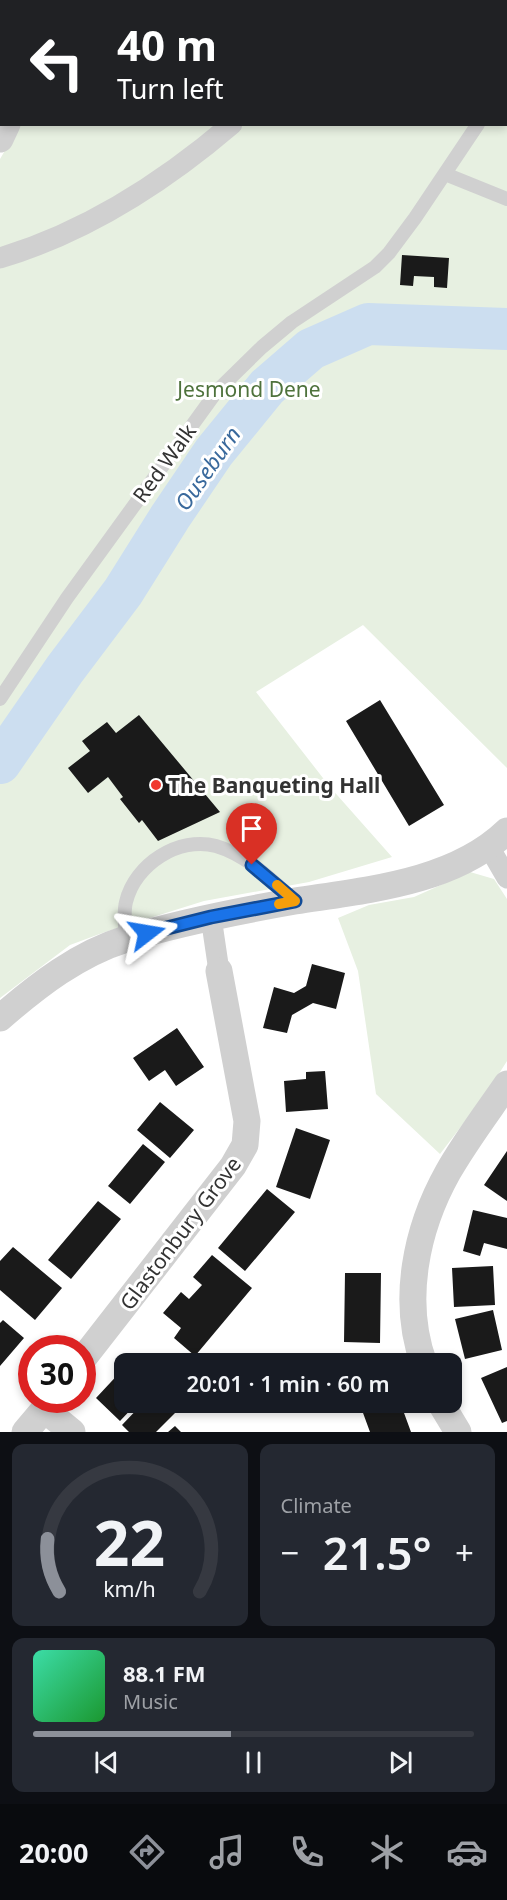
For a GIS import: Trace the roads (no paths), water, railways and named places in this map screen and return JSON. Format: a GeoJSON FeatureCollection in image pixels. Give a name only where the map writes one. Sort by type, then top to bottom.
{"type":"FeatureCollection","features":[{"type":"Feature","properties":{"kind":"street"},"geometry":{"type":"LineString","coordinates":[[0,258],[32,249],[89,223],[148,188],[204,148],[230,126]]}},
{"type":"Feature","properties":{"kind":"street"},"geometry":{"type":"LineString","coordinates":[[0,1018],[32,989],[64,968],[93,952],[125,939],[211,917],[406,882],[436,873],[498,838],[507,878]]}},
{"type":"Feature","properties":{"kind":"street","name":"Glastonbury Grove"},"geometry":{"type":"LineString","coordinates":[[96,1342],[233,1166],[245,1145],[247,1121],[211,917]]}},
{"type":"Feature","properties":{"kind":"street"},"geometry":{"type":"LineString","coordinates":[[420,1353],[414,1319],[413,1288],[424,1226],[448,1171],[507,1084]]}},
{"type":"Feature","properties":{"kind":"street"},"geometry":{"type":"LineString","coordinates":[[25,1432],[41,1413]]}},
{"type":"Feature","properties":{"kind":"street"},"geometry":{"type":"LineString","coordinates":[[56,1413],[72,1432]]}},
{"type":"Feature","properties":{"kind":"street"},"geometry":{"type":"LineString","coordinates":[[447,1413],[458,1432]]}},
{"type":"Feature","properties":{"kind":"lane","name":"Red Walk"},"geometry":{"type":"LineString","coordinates":[[0,699],[68,598],[217,391],[262,347],[292,322],[375,267],[389,253],[477,126]]}},
{"type":"Feature","properties":{"kind":"lane"},"geometry":{"type":"LineString","coordinates":[[445,174],[507,199]]}},
{"type":"Feature","properties":{"kind":"lane"},"geometry":{"type":"LineString","coordinates":[[125,939],[126,902],[132,888],[155,859],[176,848],[196,844],[216,846],[242,858],[263,872],[295,901]]}},
{"type":"Feature","properties":{"kind":"waterway","name":"Ouseburn"},"geometry":{"type":"LineString","coordinates":[[0,763],[65,669],[123,592],[214,452],[267,387],[311,349],[368,324],[507,329]]}},
{"type":"Feature","properties":{"kind":"place","name":"The Banqueting Hall"},"geometry":{"type":"Point","coordinates":[156,785]}},
{"type":"Feature","properties":{"kind":"park label","name":"Jesmond Dene"},"geometry":{"type":"Point","coordinates":[249,389]}}]}
